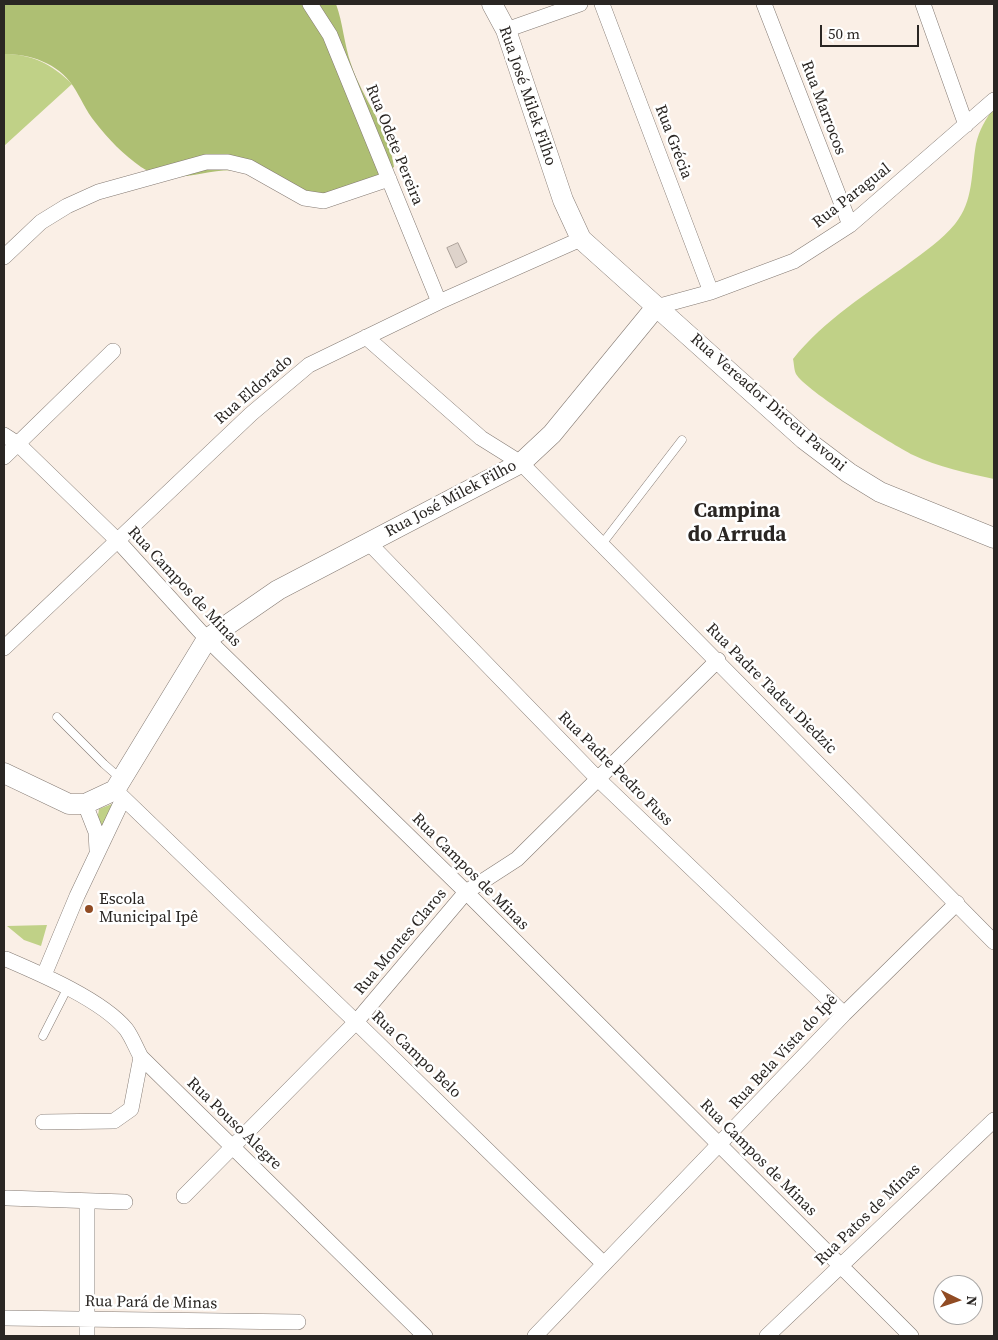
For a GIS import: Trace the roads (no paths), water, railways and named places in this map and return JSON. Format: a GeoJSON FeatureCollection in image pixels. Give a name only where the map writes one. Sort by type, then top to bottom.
{"type":"FeatureCollection","features":[{"type":"Feature","properties":{"kind":"street","name":"Rua Odete Pereira"},"geometry":{"type":"LineString","coordinates":[[310,4],[330,35],[439,302]]}},
{"type":"Feature","properties":{"kind":"street","name":"Rua José Milek Filho"},"geometry":{"type":"LineString","coordinates":[[120,789],[207,639],[278,590],[520,462],[552,434],[656,306],[581,238],[563,200],[506,30],[492,4]]}},
{"type":"Feature","properties":{"kind":"street"},"geometry":{"type":"LineString","coordinates":[[506,30],[580,4]]}},
{"type":"Feature","properties":{"kind":"street","name":"Rua Grécia"},"geometry":{"type":"LineString","coordinates":[[602,4],[711,292]]}},
{"type":"Feature","properties":{"kind":"street","name":"Rua Marrocos"},"geometry":{"type":"LineString","coordinates":[[764,4],[850,225]]}},
{"type":"Feature","properties":{"kind":"street"},"geometry":{"type":"LineString","coordinates":[[923,4],[966,125]]}},
{"type":"Feature","properties":{"kind":"street","name":"Rua Paragual"},"geometry":{"type":"LineString","coordinates":[[656,306],[711,292],[794,261],[850,225],[994,100]]}},
{"type":"Feature","properties":{"kind":"street"},"geometry":{"type":"LineString","coordinates":[[4,257],[41,222],[68,206],[98,192],[206,162],[228,162],[249,167],[304,198],[324,201],[389,179]]}},
{"type":"Feature","properties":{"kind":"street","name":"Rua Eldorado"},"geometry":{"type":"LineString","coordinates":[[4,648],[251,414],[309,365],[439,302],[581,238]]}},
{"type":"Feature","properties":{"kind":"street","name":"Rua Vereador Dirceu Pavoni"},"geometry":{"type":"LineString","coordinates":[[656,306],[804,438],[849,472],[880,492],[994,538]]}},
{"type":"Feature","properties":{"kind":"street","name":"Rua Padre Tadeu Diedzic"},"geometry":{"type":"LineString","coordinates":[[366,337],[481,438],[520,462],[718,660],[994,942]]}},
{"type":"Feature","properties":{"kind":"street"},"geometry":{"type":"LineString","coordinates":[[4,457],[113,351]]}},
{"type":"Feature","properties":{"kind":"street","name":"Rua Campos de Minas"},"geometry":{"type":"LineString","coordinates":[[4,435],[18,444],[118,540],[207,639],[466,892],[841,1264],[911,1336]]}},
{"type":"Feature","properties":{"kind":"street","name":"Rua Padre Pedro Fuss"},"geometry":{"type":"LineString","coordinates":[[369,543],[598,779],[844,1014]]}},
{"type":"Feature","properties":{"kind":"street","name":"Rua Montes Claros"},"geometry":{"type":"LineString","coordinates":[[184,1196],[231,1146],[356,1022],[466,892],[517,859],[718,660]]}},
{"type":"Feature","properties":{"kind":"street"},"geometry":{"type":"LineString","coordinates":[[4,773],[70,804],[85,804],[120,789]]}},
{"type":"Feature","properties":{"kind":"street"},"geometry":{"type":"LineString","coordinates":[[44,976],[97,852],[120,789]]}},
{"type":"Feature","properties":{"kind":"street","name":"Rua Campo Belo"},"geometry":{"type":"LineString","coordinates":[[120,789],[604,1264]]}},
{"type":"Feature","properties":{"kind":"street"},"geometry":{"type":"LineString","coordinates":[[85,804],[96,832],[97,852]]}},
{"type":"Feature","properties":{"kind":"street","name":"Rua Bela Vista do Ipê"},"geometry":{"type":"LineString","coordinates":[[535,1336],[720,1146],[844,1014],[957,903]]}},
{"type":"Feature","properties":{"kind":"street","name":"Rua Pouso Alegre"},"geometry":{"type":"LineString","coordinates":[[6,959],[44,976],[107,1012],[126,1030],[141,1057],[425,1336]]}},
{"type":"Feature","properties":{"kind":"street"},"geometry":{"type":"LineString","coordinates":[[43,1122],[114,1121],[131,1109],[141,1057]]}},
{"type":"Feature","properties":{"kind":"street","name":"Rua Patos de Minas"},"geometry":{"type":"LineString","coordinates":[[767,1336],[994,1120]]}},
{"type":"Feature","properties":{"kind":"street"},"geometry":{"type":"LineString","coordinates":[[7,1198],[125,1202]]}},
{"type":"Feature","properties":{"kind":"street"},"geometry":{"type":"LineString","coordinates":[[87,1201],[87,1336]]}},
{"type":"Feature","properties":{"kind":"street","name":"Rua Pará de Minas"},"geometry":{"type":"LineString","coordinates":[[4,1318],[298,1322]]}},
{"type":"Feature","properties":{"kind":"lane"},"geometry":{"type":"LineString","coordinates":[[602,544],[682,440]]}},
{"type":"Feature","properties":{"kind":"lane"},"geometry":{"type":"LineString","coordinates":[[57,716],[104,764],[120,789]]}},
{"type":"Feature","properties":{"kind":"lane"},"geometry":{"type":"LineString","coordinates":[[43,1036],[67,989]]}},
{"type":"Feature","properties":{"kind":"place","name":"Escola Municipal Ipê"},"geometry":{"type":"Point","coordinates":[89,909]}},
{"type":"Feature","properties":{"kind":"district","name":"Campina do Arruda"},"geometry":{"type":"Point","coordinates":[737,524]}}]}
